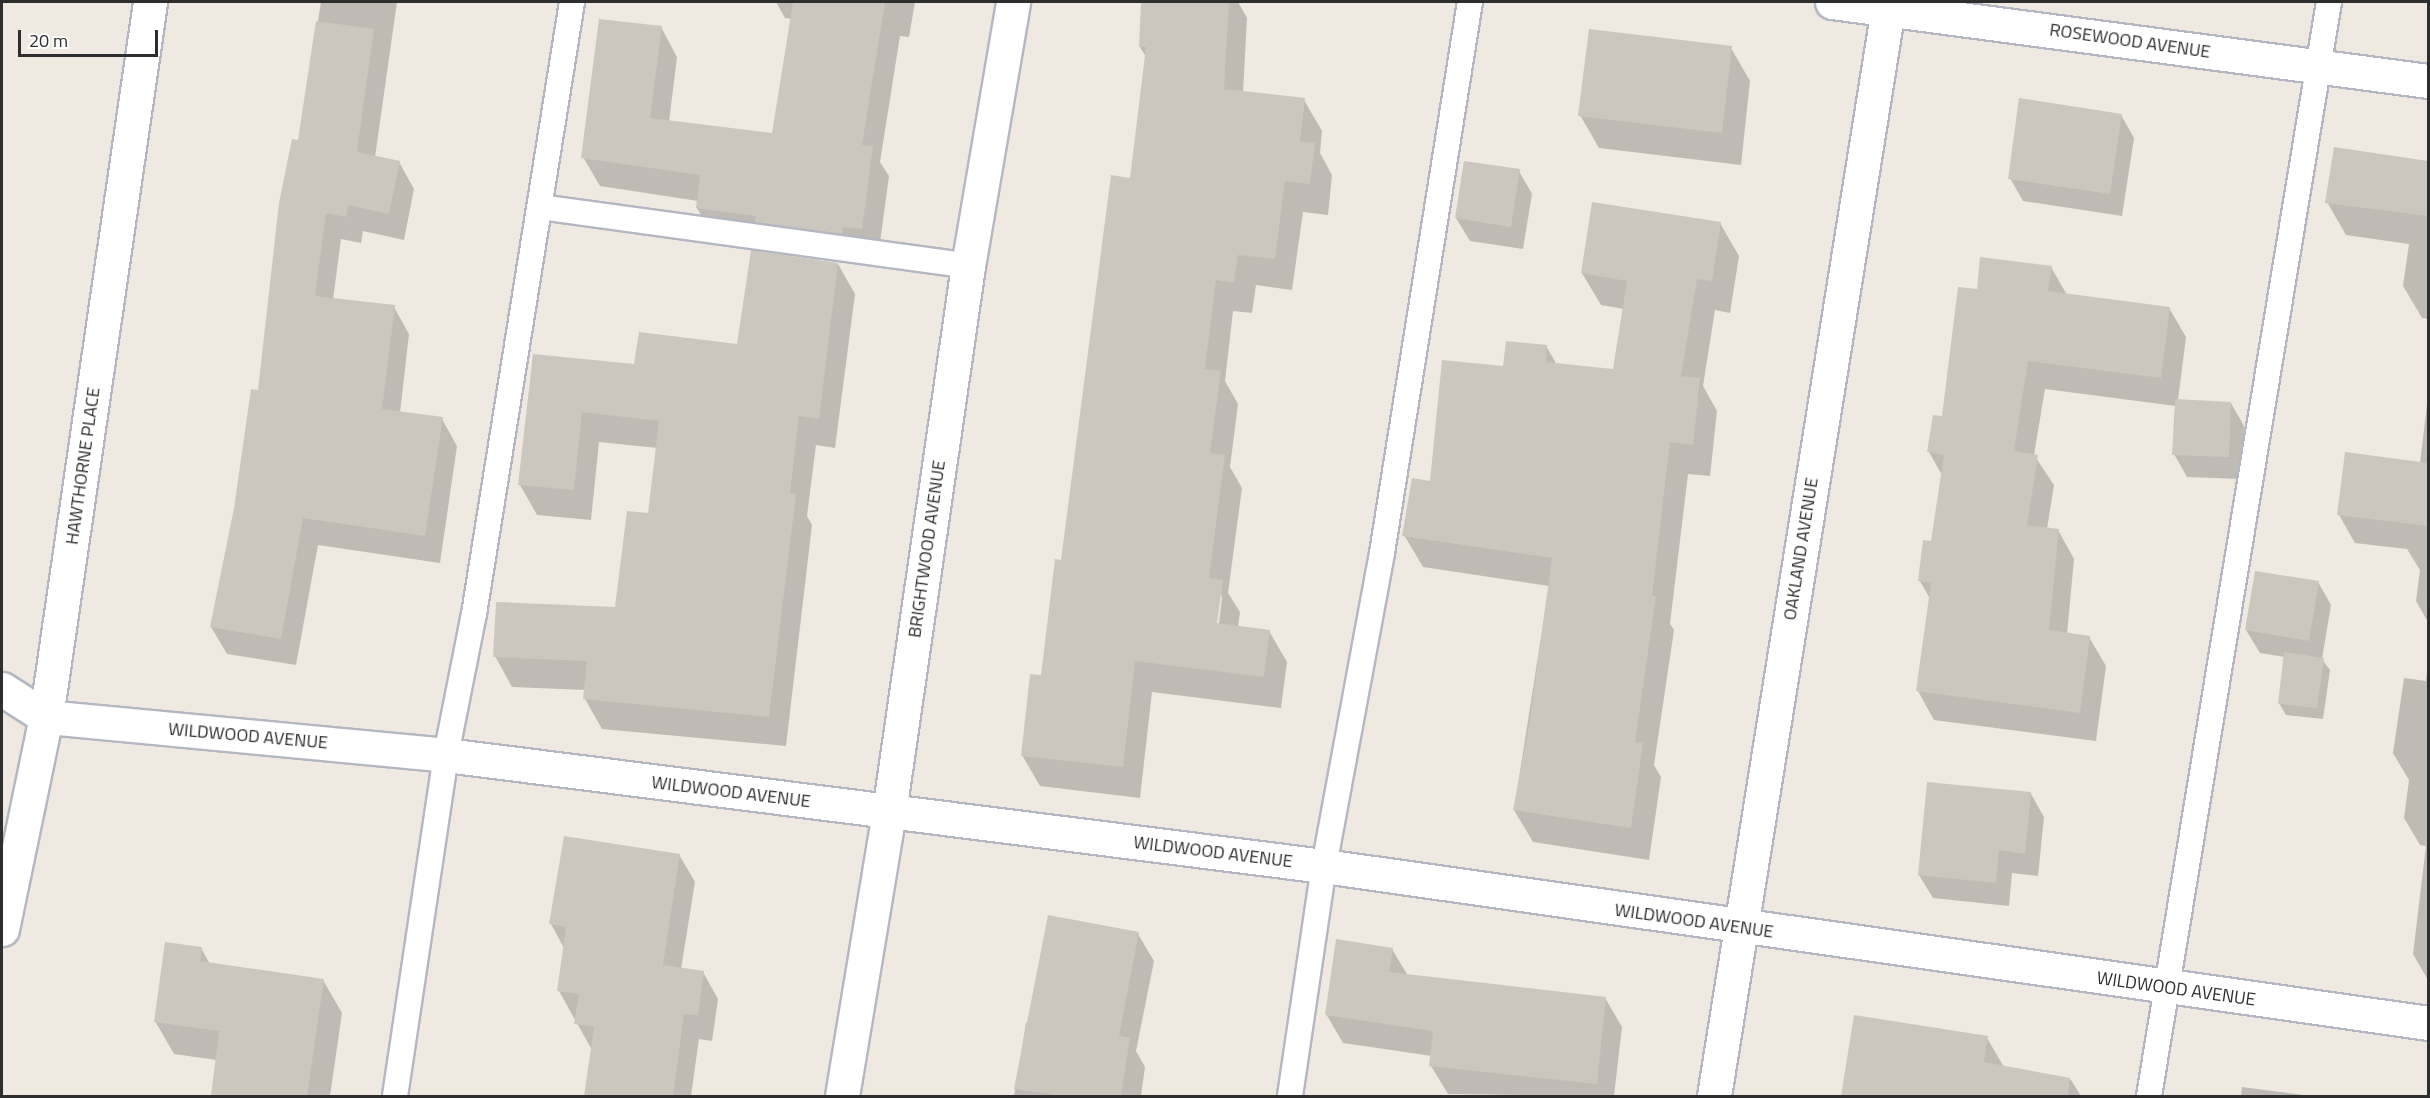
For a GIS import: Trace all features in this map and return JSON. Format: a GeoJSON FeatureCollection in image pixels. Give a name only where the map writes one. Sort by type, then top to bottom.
{"type":"FeatureCollection","features":[{"type":"Feature","properties":{"kind":"street","name":"HAWTHORNE PLACE"},"geometry":{"type":"LineString","coordinates":[[2,929],[46,717],[150,2]]}},
{"type":"Feature","properties":{"kind":"street","name":"BRIGHTWOOD AVENUE"},"geometry":{"type":"LineString","coordinates":[[843,1096],[889,812],[968,266],[1013,2]]}},
{"type":"Feature","properties":{"kind":"street","name":"ROSEWOOD AVENUE"},"geometry":{"type":"LineString","coordinates":[[1832,2],[1889,5],[2428,81]]}},
{"type":"Feature","properties":{"kind":"street","name":"OAKLAND AVENUE"},"geometry":{"type":"LineString","coordinates":[[1714,1096],[1889,5]]}},
{"type":"Feature","properties":{"kind":"street","name":"WILDWOOD AVENUE"},"geometry":{"type":"LineString","coordinates":[[2,689],[46,717],[446,755],[1324,866],[1741,928],[2428,1023]]}},
{"type":"Feature","properties":{"kind":"lane"},"geometry":{"type":"LineString","coordinates":[[395,1096],[446,755],[474,614],[572,2]]}},
{"type":"Feature","properties":{"kind":"lane"},"geometry":{"type":"LineString","coordinates":[[1290,1096],[1324,866],[1382,553],[1470,2]]}},
{"type":"Feature","properties":{"kind":"lane"},"geometry":{"type":"LineString","coordinates":[[2149,1096],[2329,2]]}},
{"type":"Feature","properties":{"kind":"lane"},"geometry":{"type":"LineString","coordinates":[[540,207],[968,266]]}},
{"type":"Feature","properties":{"kind":"building"},"geometry":{"type":"Polygon","coordinates":[[[793,2],[885,2],[862,145],[873,146],[862,229],[843,227],[842,234],[755,222],[756,216],[696,208],[700,175],[581,158],[599,19],[662,26],[650,118],[772,133],[793,2]]]}},
{"type":"Feature","properties":{"kind":"building"},"geometry":{"type":"Polygon","coordinates":[[[1141,2],[1229,2],[1224,89],[1305,98],[1300,141],[1315,143],[1310,184],[1285,181],[1275,259],[1238,255],[1234,283],[1216,280],[1205,369],[1221,371],[1210,453],[1225,455],[1209,578],[1223,580],[1217,623],[1270,630],[1264,677],[1135,661],[1123,767],[1021,756],[1030,674],[1041,675],[1055,559],[1061,560],[1111,175],[1130,178],[1146,47],[1139,47],[1141,2]]]}},
{"type":"Feature","properties":{"kind":"building"},"geometry":{"type":"Polygon","coordinates":[[[316,21],[374,29],[357,152],[400,161],[389,214],[348,205],[346,217],[326,213],[315,296],[395,305],[382,409],[443,417],[425,536],[303,518],[281,639],[210,627],[234,508],[251,389],[258,390],[279,203],[292,139],[298,140],[316,21]]]}},
{"type":"Feature","properties":{"kind":"building"},"geometry":{"type":"Polygon","coordinates":[[[1589,29],[1732,46],[1722,133],[1578,116],[1589,29]]]}},
{"type":"Feature","properties":{"kind":"building"},"geometry":{"type":"Polygon","coordinates":[[[2019,98],[2122,114],[2110,194],[2008,179],[2019,98]]]}},
{"type":"Feature","properties":{"kind":"building"},"geometry":{"type":"Polygon","coordinates":[[[2334,147],[2428,161],[2428,216],[2325,203],[2334,147]]]}},
{"type":"Feature","properties":{"kind":"building"},"geometry":{"type":"Polygon","coordinates":[[[1464,161],[1520,169],[1511,227],[1455,218],[1464,161]]]}},
{"type":"Feature","properties":{"kind":"building"},"geometry":{"type":"Polygon","coordinates":[[[1592,202],[1721,222],[1712,281],[1697,279],[1681,376],[1700,378],[1693,445],[1670,442],[1652,596],[1656,596],[1635,742],[1643,743],[1631,828],[1513,810],[1529,726],[1552,558],[1402,536],[1412,478],[1430,481],[1442,360],[1503,366],[1506,341],[1547,345],[1546,362],[1613,369],[1627,281],[1581,273],[1592,202]]]}},
{"type":"Feature","properties":{"kind":"building"},"geometry":{"type":"Polygon","coordinates":[[[751,250],[838,263],[819,419],[799,416],[790,493],[796,494],[769,717],[583,699],[587,661],[493,657],[496,602],[615,607],[627,511],[648,513],[659,421],[582,412],[574,490],[518,485],[533,354],[634,364],[639,332],[737,344],[751,250]]]}},
{"type":"Feature","properties":{"kind":"building"},"geometry":{"type":"Polygon","coordinates":[[[1980,257],[2052,266],[2048,291],[2170,307],[2161,378],[2028,361],[2014,451],[2038,455],[2027,525],[2059,529],[2049,630],[2090,636],[2080,713],[1916,691],[1931,583],[1918,581],[1923,540],[1931,541],[1944,455],[1927,452],[1933,415],[1942,416],[1958,287],[1977,289],[1980,257]]]}},
{"type":"Feature","properties":{"kind":"building"},"geometry":{"type":"Polygon","coordinates":[[[2175,399],[2231,402],[2229,457],[2172,455],[2175,399]]]}},
{"type":"Feature","properties":{"kind":"building"},"geometry":{"type":"Polygon","coordinates":[[[2345,452],[2428,463],[2428,526],[2337,515],[2345,452]]]}},
{"type":"Feature","properties":{"kind":"building"},"geometry":{"type":"Polygon","coordinates":[[[2255,571],[2319,581],[2309,641],[2245,630],[2255,571]]]}},
{"type":"Feature","properties":{"kind":"building"},"geometry":{"type":"Polygon","coordinates":[[[2284,652],[2324,658],[2317,708],[2278,704],[2284,652]]]}},
{"type":"Feature","properties":{"kind":"building"},"geometry":{"type":"Polygon","coordinates":[[[1927,782],[2031,792],[2025,854],[1999,850],[1996,883],[1918,875],[1927,782]]]}},
{"type":"Feature","properties":{"kind":"building"},"geometry":{"type":"Polygon","coordinates":[[[564,836],[680,854],[663,965],[704,971],[698,1015],[684,1014],[673,1096],[584,1096],[594,1027],[574,1024],[579,994],[557,991],[566,927],[549,924],[564,836]]]}},
{"type":"Feature","properties":{"kind":"building"},"geometry":{"type":"Polygon","coordinates":[[[1048,915],[1139,932],[1119,1036],[1130,1038],[1121,1096],[1063,1096],[1014,1089],[1048,915]]]}},
{"type":"Feature","properties":{"kind":"building"},"geometry":{"type":"Polygon","coordinates":[[[1336,939],[1393,948],[1389,972],[1606,997],[1597,1084],[1429,1066],[1433,1031],[1325,1015],[1336,939]]]}},
{"type":"Feature","properties":{"kind":"building"},"geometry":{"type":"Polygon","coordinates":[[[165,942],[202,947],[200,961],[324,979],[307,1096],[211,1096],[219,1031],[154,1022],[165,942]]]}},
{"type":"Feature","properties":{"kind":"building"},"geometry":{"type":"Polygon","coordinates":[[[1854,1015],[1988,1036],[1984,1062],[2070,1078],[2068,1096],[1841,1096],[1854,1015]]]}}]}
